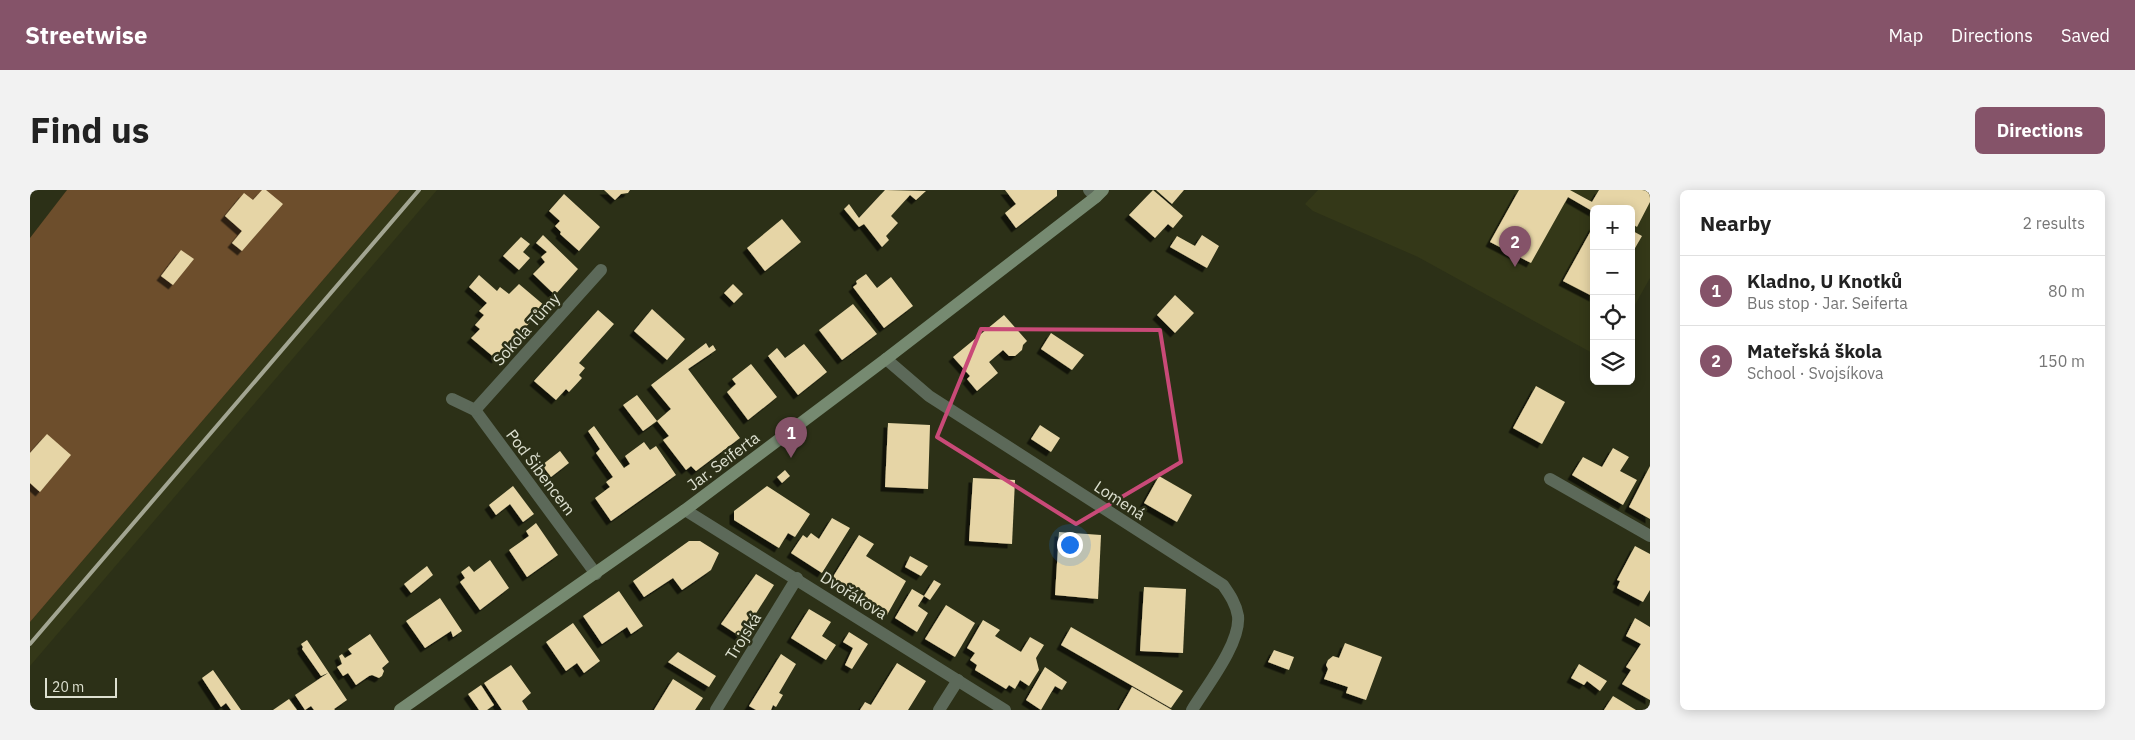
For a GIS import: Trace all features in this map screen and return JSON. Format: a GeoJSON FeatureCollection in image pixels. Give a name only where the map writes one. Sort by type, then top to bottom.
{"type":"FeatureCollection","features":[{"type":"Feature","properties":{"kind":"street","name":"Jar. Seiferta"},"geometry":{"type":"LineString","coordinates":[[400,710],[685,510],[886,359],[1096,192]]}},
{"type":"Feature","properties":{"kind":"street","name":"Sokola Tůmy"},"geometry":{"type":"LineString","coordinates":[[475,410],[601,270]]}},
{"type":"Feature","properties":{"kind":"street","name":"Lomená"},"geometry":{"type":"LineString","coordinates":[[886,359],[929,396],[1222,585],[1233,598],[1238,618],[1234,637],[1228,652],[1192,710]]}},
{"type":"Feature","properties":{"kind":"street","name":"Pod Šibencem"},"geometry":{"type":"LineString","coordinates":[[452,399],[475,410],[596,574]]}},
{"type":"Feature","properties":{"kind":"street"},"geometry":{"type":"LineString","coordinates":[[1550,479],[1650,536]]}},
{"type":"Feature","properties":{"kind":"street","name":"Dvořákova"},"geometry":{"type":"LineString","coordinates":[[685,510],[797,578],[1005,710]]}},
{"type":"Feature","properties":{"kind":"street","name":"Trojská"},"geometry":{"type":"LineString","coordinates":[[716,710],[797,578]]}},
{"type":"Feature","properties":{"kind":"street"},"geometry":{"type":"LineString","coordinates":[[939,710],[958,680]]}},
{"type":"Feature","properties":{"kind":"highlighted area"},"geometry":{"type":"Polygon","coordinates":[[[981,329],[1160,330],[1181,462],[1076,524],[937,437],[981,329]]]}},
{"type":"Feature","properties":{"kind":"shaded area"},"geometry":{"type":"Polygon","coordinates":[[[67,190],[400,190],[30,622],[30,238],[67,190]]]}},
{"type":"Feature","properties":{"kind":"shaded area"},"geometry":{"type":"Polygon","coordinates":[[[400,190],[437,190],[30,666],[30,622],[400,190]]]}},
{"type":"Feature","properties":{"kind":"shaded area"},"geometry":{"type":"Polygon","coordinates":[[[1318,190],[1650,190],[1650,278],[1635,305],[1635,205],[1590,205],[1590,352],[1418,257],[1313,211],[1305,204],[1318,190]]]}},
{"type":"Feature","properties":{"kind":"building"},"geometry":{"type":"Polygon","coordinates":[[[262,190],[266,190],[283,204],[242,251],[232,243],[242,231],[225,216],[244,193],[253,200],[262,190]]]}},
{"type":"Feature","properties":{"kind":"building"},"geometry":{"type":"Polygon","coordinates":[[[604,190],[630,190],[628,193],[621,194],[615,200],[604,190]]]}},
{"type":"Feature","properties":{"kind":"building"},"geometry":{"type":"Polygon","coordinates":[[[885,190],[926,191],[916,200],[910,195],[891,216],[898,223],[886,236],[889,240],[882,247],[864,224],[859,227],[844,209],[849,204],[859,218],[885,190]]]}},
{"type":"Feature","properties":{"kind":"building"},"geometry":{"type":"Polygon","coordinates":[[[1005,190],[1057,190],[1057,196],[1016,228],[1005,213],[1016,204],[1005,190]]]}},
{"type":"Feature","properties":{"kind":"building"},"geometry":{"type":"Polygon","coordinates":[[[1153,190],[1183,216],[1173,228],[1168,224],[1155,238],[1129,215],[1153,190]]]}},
{"type":"Feature","properties":{"kind":"building"},"geometry":{"type":"Polygon","coordinates":[[[1156,190],[1184,190],[1172,204],[1156,190]]]}},
{"type":"Feature","properties":{"kind":"building"},"geometry":{"type":"Polygon","coordinates":[[[1519,190],[1570,190],[1592,202],[1599,190],[1650,190],[1650,202],[1637,227],[1635,226],[1635,205],[1590,205],[1590,210],[1568,197],[1531,263],[1490,242],[1519,190]]]}},
{"type":"Feature","properties":{"kind":"building"},"geometry":{"type":"Polygon","coordinates":[[[564,194],[600,227],[579,251],[560,234],[561,232],[555,226],[560,221],[549,211],[564,194]]]}},
{"type":"Feature","properties":{"kind":"building"},"geometry":{"type":"Polygon","coordinates":[[[782,219],[801,242],[765,271],[747,248],[782,219]]]}},
{"type":"Feature","properties":{"kind":"building"},"geometry":{"type":"Polygon","coordinates":[[[1590,232],[1590,295],[1563,281],[1590,232]]]}},
{"type":"Feature","properties":{"kind":"building"},"geometry":{"type":"Polygon","coordinates":[[[1635,232],[1642,236],[1635,248],[1635,232]]]}},
{"type":"Feature","properties":{"kind":"building"},"geometry":{"type":"Polygon","coordinates":[[[543,235],[578,269],[555,295],[533,274],[545,262],[541,257],[547,252],[536,243],[543,235]]]}},
{"type":"Feature","properties":{"kind":"building"},"geometry":{"type":"Polygon","coordinates":[[[1202,235],[1219,246],[1207,268],[1170,247],[1177,236],[1195,246],[1202,235]]]}},
{"type":"Feature","properties":{"kind":"building"},"geometry":{"type":"Polygon","coordinates":[[[521,237],[530,244],[523,252],[530,258],[519,270],[503,256],[521,237]]]}},
{"type":"Feature","properties":{"kind":"building"},"geometry":{"type":"Polygon","coordinates":[[[181,250],[194,259],[173,285],[161,276],[181,250]]]}},
{"type":"Feature","properties":{"kind":"building"},"geometry":{"type":"Polygon","coordinates":[[[866,274],[877,288],[891,277],[913,306],[884,328],[853,287],[857,284],[856,281],[866,274]]]}},
{"type":"Feature","properties":{"kind":"building"},"geometry":{"type":"Polygon","coordinates":[[[479,275],[497,291],[500,287],[509,294],[519,284],[545,306],[496,359],[471,338],[480,329],[475,325],[484,315],[479,311],[487,303],[469,287],[479,275]]]}},
{"type":"Feature","properties":{"kind":"building"},"geometry":{"type":"Polygon","coordinates":[[[733,284],[743,294],[734,303],[724,293],[733,284]]]}},
{"type":"Feature","properties":{"kind":"building"},"geometry":{"type":"Polygon","coordinates":[[[1175,295],[1194,313],[1175,333],[1157,315],[1175,295]]]}},
{"type":"Feature","properties":{"kind":"building"},"geometry":{"type":"Polygon","coordinates":[[[853,304],[877,334],[842,360],[819,330],[853,304]]]}},
{"type":"Feature","properties":{"kind":"building"},"geometry":{"type":"Polygon","coordinates":[[[652,309],[685,339],[667,360],[634,331],[652,309]]]}},
{"type":"Feature","properties":{"kind":"building"},"geometry":{"type":"Polygon","coordinates":[[[598,310],[614,324],[579,363],[585,368],[579,375],[582,378],[569,392],[566,389],[556,400],[534,381],[598,310]]]}},
{"type":"Feature","properties":{"kind":"building"},"geometry":{"type":"Polygon","coordinates":[[[1004,315],[1027,341],[1023,345],[1022,350],[1015,356],[1009,356],[1003,350],[989,362],[998,373],[977,391],[967,379],[970,376],[953,357],[1004,315]]]}},
{"type":"Feature","properties":{"kind":"building"},"geometry":{"type":"Polygon","coordinates":[[[1051,333],[1084,355],[1072,370],[1041,349],[1051,333]]]}},
{"type":"Feature","properties":{"kind":"building"},"geometry":{"type":"Polygon","coordinates":[[[706,343],[709,348],[713,345],[716,350],[688,369],[740,438],[696,471],[691,466],[686,470],[663,440],[669,436],[657,421],[671,409],[651,385],[706,343]]]}},
{"type":"Feature","properties":{"kind":"building"},"geometry":{"type":"Polygon","coordinates":[[[804,344],[827,372],[798,395],[768,356],[777,348],[785,358],[804,344]]]}},
{"type":"Feature","properties":{"kind":"building"},"geometry":{"type":"Polygon","coordinates":[[[751,364],[777,397],[748,420],[727,392],[736,384],[732,379],[751,364]]]}},
{"type":"Feature","properties":{"kind":"building"},"geometry":{"type":"Polygon","coordinates":[[[1536,386],[1565,402],[1542,444],[1513,428],[1536,386]]]}},
{"type":"Feature","properties":{"kind":"building"},"geometry":{"type":"Polygon","coordinates":[[[637,395],[657,421],[643,431],[623,405],[637,395]]]}},
{"type":"Feature","properties":{"kind":"building"},"geometry":{"type":"Polygon","coordinates":[[[888,423],[930,425],[928,489],[885,487],[888,423]]]}},
{"type":"Feature","properties":{"kind":"building"},"geometry":{"type":"Polygon","coordinates":[[[1040,425],[1060,438],[1051,452],[1031,439],[1040,425]]]}},
{"type":"Feature","properties":{"kind":"building"},"geometry":{"type":"Polygon","coordinates":[[[594,426],[624,468],[630,464],[625,456],[644,442],[650,450],[656,446],[676,475],[611,521],[595,498],[610,487],[606,482],[613,477],[596,453],[600,449],[588,431],[594,426]]]}},
{"type":"Feature","properties":{"kind":"building"},"geometry":{"type":"Polygon","coordinates":[[[47,434],[71,455],[40,492],[30,483],[30,453],[47,434]]]}},
{"type":"Feature","properties":{"kind":"building"},"geometry":{"type":"Polygon","coordinates":[[[1613,448],[1629,457],[1620,471],[1637,480],[1623,505],[1572,475],[1583,457],[1602,467],[1613,448]]]}},
{"type":"Feature","properties":{"kind":"building"},"geometry":{"type":"Polygon","coordinates":[[[560,451],[569,463],[551,477],[542,465],[560,451]]]}},
{"type":"Feature","properties":{"kind":"building"},"geometry":{"type":"Polygon","coordinates":[[[1650,466],[1650,519],[1629,507],[1650,466]]]}},
{"type":"Feature","properties":{"kind":"building"},"geometry":{"type":"Polygon","coordinates":[[[785,470],[790,476],[782,483],[777,477],[785,470]]]}},
{"type":"Feature","properties":{"kind":"building"},"geometry":{"type":"Polygon","coordinates":[[[1159,476],[1192,495],[1177,522],[1144,503],[1159,476]]]}},
{"type":"Feature","properties":{"kind":"building"},"geometry":{"type":"Polygon","coordinates":[[[973,478],[1015,480],[1012,544],[969,541],[973,478]]]}},
{"type":"Feature","properties":{"kind":"building"},"geometry":{"type":"Polygon","coordinates":[[[513,486],[534,514],[523,522],[510,504],[496,515],[489,505],[513,486]]]}},
{"type":"Feature","properties":{"kind":"building"},"geometry":{"type":"Polygon","coordinates":[[[767,486],[810,514],[795,537],[788,533],[779,548],[734,520],[734,511],[767,486]]]}},
{"type":"Feature","properties":{"kind":"building"},"geometry":{"type":"Polygon","coordinates":[[[832,518],[850,528],[822,573],[791,553],[803,535],[807,538],[811,533],[819,539],[832,518]]]}},
{"type":"Feature","properties":{"kind":"building"},"geometry":{"type":"Polygon","coordinates":[[[536,523],[558,555],[527,577],[509,550],[529,536],[526,531],[536,523]]]}},
{"type":"Feature","properties":{"kind":"building"},"geometry":{"type":"Polygon","coordinates":[[[1059,532],[1101,535],[1098,599],[1055,595],[1059,532]]]}},
{"type":"Feature","properties":{"kind":"building"},"geometry":{"type":"Polygon","coordinates":[[[859,535],[874,544],[866,556],[906,581],[887,615],[831,580],[859,535]]]}},
{"type":"Feature","properties":{"kind":"building"},"geometry":{"type":"Polygon","coordinates":[[[689,541],[700,541],[719,553],[711,570],[682,590],[673,578],[644,597],[633,581],[689,541]]]}},
{"type":"Feature","properties":{"kind":"building"},"geometry":{"type":"Polygon","coordinates":[[[1635,546],[1650,554],[1650,590],[1643,602],[1617,588],[1620,581],[1617,580],[1635,546]]]}},
{"type":"Feature","properties":{"kind":"building"},"geometry":{"type":"Polygon","coordinates":[[[910,556],[928,566],[921,576],[905,567],[910,556]]]}},
{"type":"Feature","properties":{"kind":"building"},"geometry":{"type":"Polygon","coordinates":[[[490,560],[509,588],[480,610],[460,582],[465,578],[461,572],[469,566],[474,572],[490,560]]]}},
{"type":"Feature","properties":{"kind":"building"},"geometry":{"type":"Polygon","coordinates":[[[427,566],[433,575],[411,593],[404,584],[427,566]]]}},
{"type":"Feature","properties":{"kind":"building"},"geometry":{"type":"Polygon","coordinates":[[[756,574],[774,585],[741,637],[721,624],[756,574]]]}},
{"type":"Feature","properties":{"kind":"building"},"geometry":{"type":"Polygon","coordinates":[[[934,580],[941,584],[930,600],[924,596],[934,580]]]}},
{"type":"Feature","properties":{"kind":"building"},"geometry":{"type":"Polygon","coordinates":[[[1144,587],[1186,589],[1183,653],[1140,651],[1144,587]]]}},
{"type":"Feature","properties":{"kind":"building"},"geometry":{"type":"Polygon","coordinates":[[[912,589],[924,596],[918,606],[928,613],[917,632],[895,618],[912,589]]]}},
{"type":"Feature","properties":{"kind":"building"},"geometry":{"type":"Polygon","coordinates":[[[619,591],[643,626],[631,634],[627,627],[602,644],[583,616],[619,591]]]}},
{"type":"Feature","properties":{"kind":"building"},"geometry":{"type":"Polygon","coordinates":[[[440,598],[462,631],[453,637],[451,631],[425,648],[406,621],[440,598]]]}},
{"type":"Feature","properties":{"kind":"building"},"geometry":{"type":"Polygon","coordinates":[[[946,605],[975,623],[955,657],[925,639],[946,605]]]}},
{"type":"Feature","properties":{"kind":"building"},"geometry":{"type":"Polygon","coordinates":[[[809,609],[831,622],[822,636],[836,645],[826,660],[791,638],[809,609]]]}},
{"type":"Feature","properties":{"kind":"building"},"geometry":{"type":"Polygon","coordinates":[[[1635,618],[1650,627],[1650,700],[1622,684],[1631,670],[1626,667],[1641,644],[1626,636],[1635,618]]]}},
{"type":"Feature","properties":{"kind":"building"},"geometry":{"type":"Polygon","coordinates":[[[983,620],[1000,630],[995,636],[1021,652],[1030,637],[1044,645],[1036,658],[1039,670],[1029,686],[1020,680],[1015,689],[1009,685],[1006,689],[975,670],[977,665],[970,660],[975,653],[967,648],[983,620]]]}},
{"type":"Feature","properties":{"kind":"building"},"geometry":{"type":"Polygon","coordinates":[[[573,623],[600,661],[584,673],[577,663],[566,671],[546,642],[573,623]]]}},
{"type":"Feature","properties":{"kind":"building"},"geometry":{"type":"Polygon","coordinates":[[[1071,627],[1183,691],[1171,708],[1061,645],[1071,627]]]}},
{"type":"Feature","properties":{"kind":"building"},"geometry":{"type":"Polygon","coordinates":[[[849,632],[868,644],[852,669],[845,665],[853,648],[843,642],[849,632]]]}},
{"type":"Feature","properties":{"kind":"building"},"geometry":{"type":"Polygon","coordinates":[[[370,634],[389,662],[382,668],[384,671],[382,676],[379,678],[372,675],[369,676],[356,685],[348,673],[343,676],[337,667],[342,664],[339,656],[342,654],[345,658],[352,654],[348,649],[370,634]]]}},
{"type":"Feature","properties":{"kind":"building"},"geometry":{"type":"Polygon","coordinates":[[[307,640],[347,700],[335,710],[314,710],[311,706],[305,710],[295,695],[328,673],[321,676],[302,649],[301,644],[307,640]]]}},
{"type":"Feature","properties":{"kind":"building"},"geometry":{"type":"Polygon","coordinates":[[[1345,643],[1382,657],[1366,700],[1346,693],[1348,687],[1324,679],[1328,669],[1326,665],[1328,660],[1333,656],[1339,658],[1345,643]]]}},
{"type":"Feature","properties":{"kind":"building"},"geometry":{"type":"Polygon","coordinates":[[[1274,650],[1294,657],[1289,670],[1268,662],[1274,650]]]}},
{"type":"Feature","properties":{"kind":"building"},"geometry":{"type":"Polygon","coordinates":[[[678,652],[716,676],[709,687],[668,662],[678,652]]]}},
{"type":"Feature","properties":{"kind":"building"},"geometry":{"type":"Polygon","coordinates":[[[781,654],[796,664],[779,693],[783,695],[776,707],[773,705],[771,710],[756,710],[749,706],[781,654]]]}},
{"type":"Feature","properties":{"kind":"building"},"geometry":{"type":"Polygon","coordinates":[[[897,663],[926,681],[908,710],[860,710],[865,702],[871,705],[897,663]]]}},
{"type":"Feature","properties":{"kind":"building"},"geometry":{"type":"Polygon","coordinates":[[[1579,664],[1607,681],[1600,691],[1587,681],[1584,685],[1571,678],[1579,664]]]}},
{"type":"Feature","properties":{"kind":"building"},"geometry":{"type":"Polygon","coordinates":[[[511,665],[531,693],[522,701],[528,710],[502,710],[484,683],[511,665]]]}},
{"type":"Feature","properties":{"kind":"building"},"geometry":{"type":"Polygon","coordinates":[[[1045,667],[1067,682],[1062,690],[1055,686],[1041,710],[1026,700],[1045,667]]]}},
{"type":"Feature","properties":{"kind":"building"},"geometry":{"type":"Polygon","coordinates":[[[213,670],[241,710],[231,710],[226,703],[221,707],[202,678],[213,670]]]}},
{"type":"Feature","properties":{"kind":"building"},"geometry":{"type":"Polygon","coordinates":[[[673,679],[703,698],[695,710],[654,710],[673,679]]]}},
{"type":"Feature","properties":{"kind":"building"},"geometry":{"type":"Polygon","coordinates":[[[481,685],[494,705],[487,710],[479,710],[468,694],[481,685]]]}},
{"type":"Feature","properties":{"kind":"building"},"geometry":{"type":"Polygon","coordinates":[[[1132,687],[1172,710],[1119,710],[1132,687]]]}},
{"type":"Feature","properties":{"kind":"building"},"geometry":{"type":"Polygon","coordinates":[[[1613,696],[1636,710],[1604,710],[1613,696]]]}},
{"type":"Feature","properties":{"kind":"building"},"geometry":{"type":"Polygon","coordinates":[[[289,699],[297,710],[273,710],[289,699]]]}},
{"type":"Feature","properties":{"kind":"railway"},"geometry":{"type":"LineString","coordinates":[[30,644],[419,190]]}},
{"type":"Feature","properties":{"kind":"place","name":"Mateřská škola"},"geometry":{"type":"Point","coordinates":[1515,267]}},
{"type":"Feature","properties":{"kind":"place","name":"Kladno, U Knotků"},"geometry":{"type":"Point","coordinates":[791,458]}}]}
